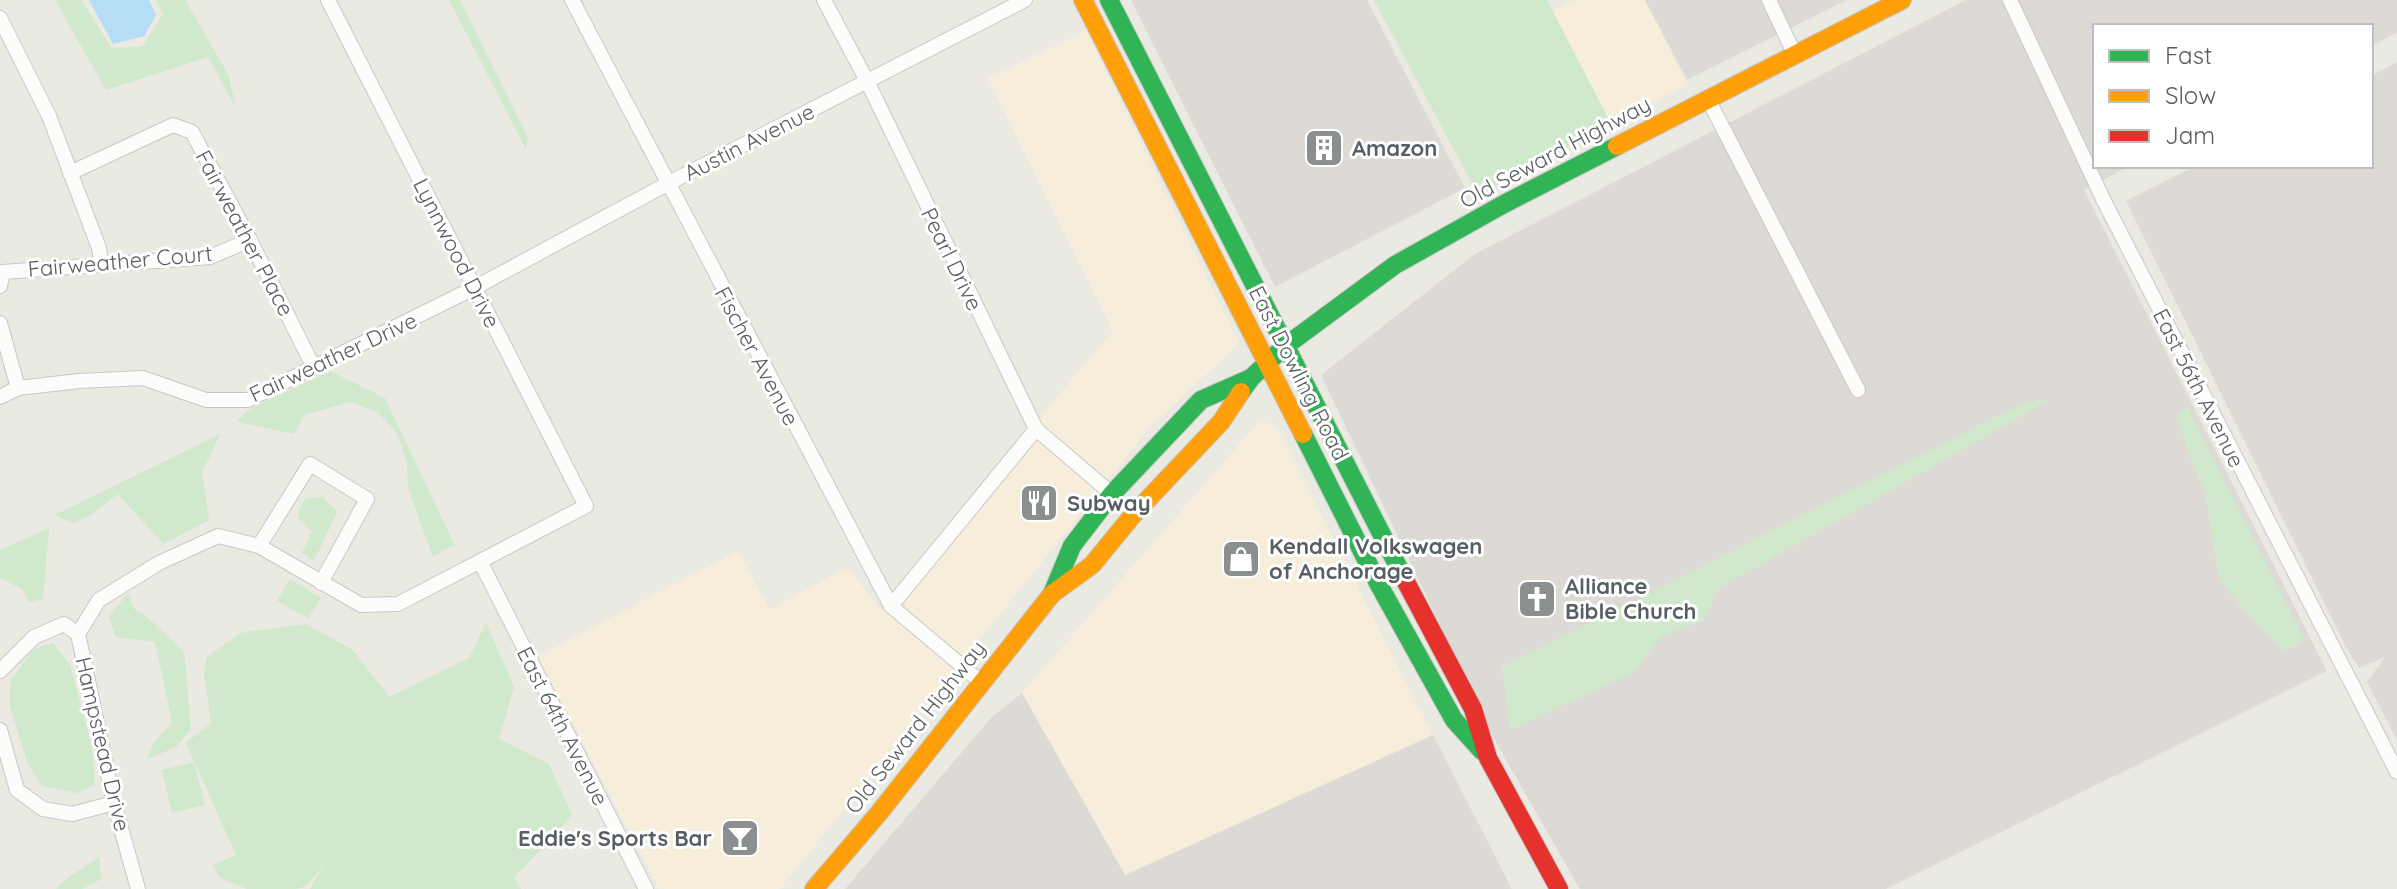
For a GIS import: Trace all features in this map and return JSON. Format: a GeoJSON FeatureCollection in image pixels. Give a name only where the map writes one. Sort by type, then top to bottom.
{"type":"FeatureCollection","features":[{"type":"Feature","properties":{"kind":"main road","name":"East Dowling Road"},"geometry":{"type":"LineString","coordinates":[[1083,0],[1379,585],[1454,720],[1488,758]]}},
{"type":"Feature","properties":{"kind":"main road","name":"East Dowling Road"},"geometry":{"type":"LineString","coordinates":[[1109,0],[1284,347],[1458,679],[1473,709],[1488,758],[1559,889]]}},
{"type":"Feature","properties":{"kind":"main road","name":"Old Seward Highway"},"geometry":{"type":"LineString","coordinates":[[814,889],[879,813],[1052,594],[1092,565],[1143,504],[1221,422],[1251,378],[1284,347],[1395,265],[1504,204],[1902,0]]}},
{"type":"Feature","properties":{"kind":"main road","name":"Old Seward Highway"},"geometry":{"type":"LineString","coordinates":[[1052,594],[1072,546],[1112,494],[1201,400],[1251,378]]}},
{"type":"Feature","properties":{"kind":"street","name":"Lynnwood Drive"},"geometry":{"type":"LineString","coordinates":[[328,0],[586,506]]}},
{"type":"Feature","properties":{"kind":"street","name":"Fischer Avenue"},"geometry":{"type":"LineString","coordinates":[[572,0],[891,606],[981,682]]}},
{"type":"Feature","properties":{"kind":"street","name":"Pearl Drive"},"geometry":{"type":"LineString","coordinates":[[824,0],[868,83],[1036,429],[1112,494]]}},
{"type":"Feature","properties":{"kind":"street","name":"Austin Avenue"},"geometry":{"type":"LineString","coordinates":[[474,288],[667,184],[1025,0]]}},
{"type":"Feature","properties":{"kind":"street"},"geometry":{"type":"LineString","coordinates":[[1769,0],[1795,55]]}},
{"type":"Feature","properties":{"kind":"street","name":"East 56th Avenue"},"geometry":{"type":"LineString","coordinates":[[2010,0],[2104,201],[2397,772]]}},
{"type":"Feature","properties":{"kind":"street"},"geometry":{"type":"LineString","coordinates":[[0,18],[49,116],[99,248],[102,265]]}},
{"type":"Feature","properties":{"kind":"street"},"geometry":{"type":"LineString","coordinates":[[1708,99],[1858,390]]}},
{"type":"Feature","properties":{"kind":"street","name":"Fairweather Place"},"geometry":{"type":"LineString","coordinates":[[70,173],[173,125],[192,132],[314,368]]}},
{"type":"Feature","properties":{"kind":"street","name":"Fairweather Court"},"geometry":{"type":"LineString","coordinates":[[1,272],[210,257],[250,240]]}},
{"type":"Feature","properties":{"kind":"street","name":"Fairweather Drive"},"geometry":{"type":"LineString","coordinates":[[0,397],[18,388],[143,378],[206,400],[248,400],[474,288]]}},
{"type":"Feature","properties":{"kind":"street"},"geometry":{"type":"LineString","coordinates":[[0,323],[18,388]]}},
{"type":"Feature","properties":{"kind":"street"},"geometry":{"type":"LineString","coordinates":[[891,606],[1036,429]]}},
{"type":"Feature","properties":{"kind":"street"},"geometry":{"type":"LineString","coordinates":[[259,546],[310,464],[341,481],[367,499],[321,583]]}},
{"type":"Feature","properties":{"kind":"street","name":"Hampstead Drive"},"geometry":{"type":"LineString","coordinates":[[134,888],[78,634],[99,600],[159,563],[218,536],[259,546],[361,605],[398,604],[586,506]]}},
{"type":"Feature","properties":{"kind":"street","name":"East 64th Avenue"},"geometry":{"type":"LineString","coordinates":[[481,563],[646,889]]}},
{"type":"Feature","properties":{"kind":"street"},"geometry":{"type":"LineString","coordinates":[[0,671],[34,637],[64,624],[78,634]]}},
{"type":"Feature","properties":{"kind":"street"},"geometry":{"type":"LineString","coordinates":[[0,730],[17,790],[43,809],[72,814],[114,803]]}},
{"type":"Feature","properties":{"kind":"shaded area"},"geometry":{"type":"Polygon","coordinates":[[[1131,0],[1367,0],[1465,188],[1275,287],[1131,0]]]}},
{"type":"Feature","properties":{"kind":"shaded area"},"geometry":{"type":"Polygon","coordinates":[[[1574,0],[1645,0],[1688,85],[1611,124],[1552,11],[1574,0]]]}},
{"type":"Feature","properties":{"kind":"shaded area"},"geometry":{"type":"Polygon","coordinates":[[[1645,0],[1847,0],[1687,80],[1645,0]]]}},
{"type":"Feature","properties":{"kind":"shaded area"},"geometry":{"type":"Polygon","coordinates":[[[1966,0],[2397,0],[2397,33],[2373,45],[2373,24],[2093,24],[2093,168],[2126,168],[2084,190],[2327,671],[1886,889],[1580,889],[1497,744],[1321,375],[1475,254],[1966,0]]]}},
{"type":"Feature","properties":{"kind":"shaded area"},"geometry":{"type":"Polygon","coordinates":[[[1086,31],[1239,343],[1150,427],[780,889],[659,889],[538,656],[738,551],[770,610],[847,567],[883,612],[1113,331],[988,78],[1086,31]]]}},
{"type":"Feature","properties":{"kind":"shaded area"},"geometry":{"type":"Polygon","coordinates":[[[2397,62],[2397,740],[2367,682],[2385,657],[2359,668],[2346,647],[2126,201],[2191,168],[2373,168],[2373,75],[2397,62]]]}},
{"type":"Feature","properties":{"kind":"shaded area","name":"Kendall Volkswagen of Anchorage"},"geometry":{"type":"Polygon","coordinates":[[[1259,422],[1275,425],[1433,735],[1125,875],[1022,693],[1259,422]]]}},
{"type":"Feature","properties":{"kind":"shaded area"},"geometry":{"type":"Polygon","coordinates":[[[1022,693],[1125,875],[1433,735],[1512,889],[845,889],[992,717],[1022,693]]]}},
{"type":"Feature","properties":{"kind":"green space"},"geometry":{"type":"Polygon","coordinates":[[[55,0],[81,0],[112,48],[142,47],[163,14],[156,0],[185,0],[228,74],[236,108],[208,57],[106,90],[55,0]]]}},
{"type":"Feature","properties":{"kind":"green space"},"geometry":{"type":"Polygon","coordinates":[[[449,0],[460,0],[528,138],[526,149],[449,0]]]}},
{"type":"Feature","properties":{"kind":"green space"},"geometry":{"type":"Polygon","coordinates":[[[1374,0],[1547,0],[1611,124],[1478,195],[1374,0]]]}},
{"type":"Feature","properties":{"kind":"green space"},"geometry":{"type":"Polygon","coordinates":[[[330,371],[385,398],[454,544],[433,557],[408,488],[407,463],[399,438],[377,412],[350,402],[304,415],[294,434],[237,422],[248,410],[330,371]]]}},
{"type":"Feature","properties":{"kind":"green space"},"geometry":{"type":"Polygon","coordinates":[[[2053,398],[1719,588],[1704,620],[1660,637],[1635,672],[1510,730],[1502,666],[2024,403],[2053,398]]]}},
{"type":"Feature","properties":{"kind":"green space"},"geometry":{"type":"Polygon","coordinates":[[[2187,407],[2304,639],[2285,652],[2219,580],[2205,492],[2186,447],[2178,416],[2187,407]]]}},
{"type":"Feature","properties":{"kind":"green space"},"geometry":{"type":"Polygon","coordinates":[[[220,434],[202,473],[209,520],[163,544],[118,494],[89,516],[72,523],[55,515],[220,434]]]}},
{"type":"Feature","properties":{"kind":"green space"},"geometry":{"type":"Polygon","coordinates":[[[323,497],[337,512],[314,561],[302,553],[312,531],[298,519],[300,507],[306,498],[323,497]]]}},
{"type":"Feature","properties":{"kind":"green space"},"geometry":{"type":"Polygon","coordinates":[[[49,528],[43,599],[29,602],[22,589],[0,578],[0,550],[49,528]]]}},
{"type":"Feature","properties":{"kind":"green space"},"geometry":{"type":"Polygon","coordinates":[[[290,579],[321,598],[308,618],[277,601],[290,579]]]}},
{"type":"Feature","properties":{"kind":"green space"},"geometry":{"type":"Polygon","coordinates":[[[128,593],[134,609],[184,651],[191,729],[176,747],[147,759],[152,745],[172,722],[155,642],[116,637],[109,617],[128,593]]]}},
{"type":"Feature","properties":{"kind":"green space"},"geometry":{"type":"Polygon","coordinates":[[[486,623],[514,687],[499,739],[549,764],[572,815],[514,878],[521,889],[310,889],[324,865],[306,886],[296,889],[247,889],[220,878],[213,865],[236,855],[186,743],[211,723],[204,673],[207,657],[240,633],[306,624],[353,650],[389,697],[469,658],[486,623]]]}},
{"type":"Feature","properties":{"kind":"green space"},"geometry":{"type":"Polygon","coordinates":[[[53,643],[70,665],[92,746],[95,784],[78,793],[44,787],[28,765],[9,703],[11,679],[34,649],[53,643]]]}},
{"type":"Feature","properties":{"kind":"green space"},"geometry":{"type":"Polygon","coordinates":[[[194,762],[205,805],[172,813],[162,770],[194,762]]]}},
{"type":"Feature","properties":{"kind":"green space"},"geometry":{"type":"Polygon","coordinates":[[[99,857],[101,879],[82,889],[56,889],[66,879],[99,857]]]}},
{"type":"Feature","properties":{"kind":"water"},"geometry":{"type":"Polygon","coordinates":[[[89,0],[149,0],[156,15],[144,36],[113,44],[89,0]]]}},
{"type":"Feature","properties":{"kind":"traffic: fast"},"geometry":{"type":"LineString","coordinates":[[1109,0],[1406,582]]}},
{"type":"Feature","properties":{"kind":"traffic: fast"},"geometry":{"type":"LineString","coordinates":[[1241,392],[1251,378],[1284,347],[1395,265],[1617,146]]}},
{"type":"Feature","properties":{"kind":"traffic: fast"},"geometry":{"type":"LineString","coordinates":[[1052,594],[1072,546],[1112,494],[1201,400],[1251,378]]}},
{"type":"Feature","properties":{"kind":"traffic: fast"},"geometry":{"type":"LineString","coordinates":[[1303,434],[1379,585],[1454,720],[1482,751]]}},
{"type":"Feature","properties":{"kind":"traffic: slow"},"geometry":{"type":"LineString","coordinates":[[1083,0],[1303,434]]}},
{"type":"Feature","properties":{"kind":"traffic: slow"},"geometry":{"type":"LineString","coordinates":[[1617,146],[1902,0]]}},
{"type":"Feature","properties":{"kind":"traffic: slow"},"geometry":{"type":"LineString","coordinates":[[814,889],[879,813],[1052,594],[1092,565],[1133,515],[1221,422],[1241,392]]}},
{"type":"Feature","properties":{"kind":"traffic: jam"},"geometry":{"type":"LineString","coordinates":[[1406,582],[1473,709],[1488,758],[1559,889]]}},
{"type":"Feature","properties":{"kind":"place","name":"Amazon"},"geometry":{"type":"Point","coordinates":[1324,148]}},
{"type":"Feature","properties":{"kind":"place","name":"Subway"},"geometry":{"type":"Point","coordinates":[1039,503]}},
{"type":"Feature","properties":{"kind":"place","name":"Kendall Volkswagen of Anchorage"},"geometry":{"type":"Point","coordinates":[1241,559]}},
{"type":"Feature","properties":{"kind":"place","name":"Alliance Bible Church"},"geometry":{"type":"Point","coordinates":[1537,599]}},
{"type":"Feature","properties":{"kind":"place","name":"Eddie's Sports Bar"},"geometry":{"type":"Point","coordinates":[740,838]}}]}
